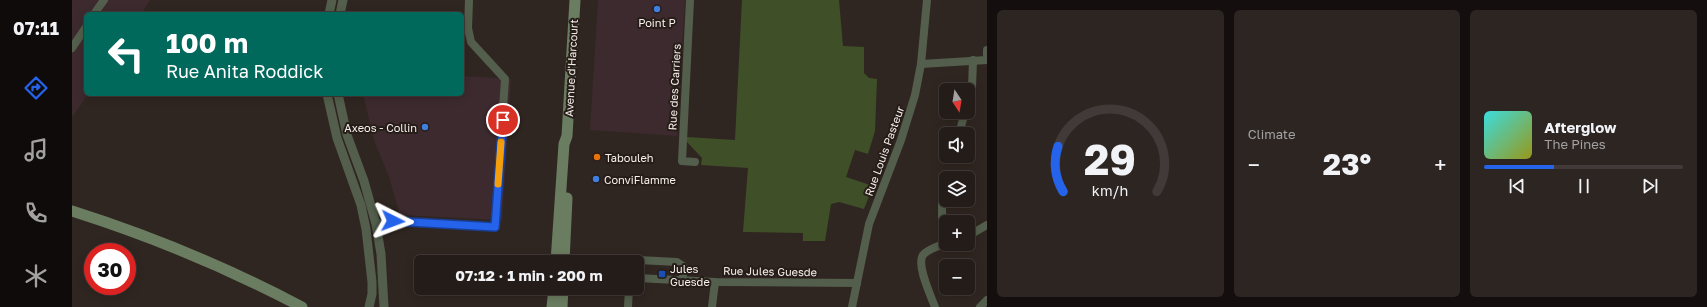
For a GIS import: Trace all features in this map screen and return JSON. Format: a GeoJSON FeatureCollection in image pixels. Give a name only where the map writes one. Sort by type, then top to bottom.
{"type":"FeatureCollection","features":[{"type":"Feature","properties":{"kind":"main road","name":"Avenue d'Harcourt"},"geometry":{"type":"LineString","coordinates":[[556,255],[564,144],[567,136],[576,2]]}},
{"type":"Feature","properties":{"kind":"main road","name":"Avenue d'Harcourt"},"geometry":{"type":"LineString","coordinates":[[564,255],[570,145],[567,136]]}},
{"type":"Feature","properties":{"kind":"main road"},"geometry":{"type":"LineString","coordinates":[[72,211],[189,253],[302,307]]}},
{"type":"Feature","properties":{"kind":"main road"},"geometry":{"type":"LineString","coordinates":[[552,307],[553,295]]}},
{"type":"Feature","properties":{"kind":"main road"},"geometry":{"type":"LineString","coordinates":[[562,307],[563,295]]}},
{"type":"Feature","properties":{"kind":"street"},"geometry":{"type":"LineString","coordinates":[[95,12],[104,0]]}},
{"type":"Feature","properties":{"kind":"street"},"geometry":{"type":"LineString","coordinates":[[329,12],[332,0]]}},
{"type":"Feature","properties":{"kind":"street"},"geometry":{"type":"LineString","coordinates":[[340,12],[343,0]]}},
{"type":"Feature","properties":{"kind":"street"},"geometry":{"type":"LineString","coordinates":[[376,224],[393,221],[495,227],[505,79],[471,42],[468,28],[469,0]]}},
{"type":"Feature","properties":{"kind":"street","name":"Rue des Carriers"},"geometry":{"type":"LineString","coordinates":[[690,0],[682,161],[695,162]]}},
{"type":"Feature","properties":{"kind":"street","name":"Rue Louis Pasteur"},"geometry":{"type":"LineString","coordinates":[[852,307],[869,224],[908,120],[921,64],[927,0]]}},
{"type":"Feature","properties":{"kind":"street"},"geometry":{"type":"LineString","coordinates":[[72,48],[84,29]]}},
{"type":"Feature","properties":{"kind":"street"},"geometry":{"type":"LineString","coordinates":[[921,64],[987,60],[987,50]]}},
{"type":"Feature","properties":{"kind":"street"},"geometry":{"type":"LineString","coordinates":[[972,83],[973,60]]}},
{"type":"Feature","properties":{"kind":"street"},"geometry":{"type":"LineString","coordinates":[[327,96],[337,138],[361,204],[366,229],[372,282],[372,294],[369,307]]}},
{"type":"Feature","properties":{"kind":"street"},"geometry":{"type":"LineString","coordinates":[[338,96],[347,135],[364,181],[376,224],[381,254],[384,307]]}},
{"type":"Feature","properties":{"kind":"street"},"geometry":{"type":"LineString","coordinates":[[975,232],[987,225]]}},
{"type":"Feature","properties":{"kind":"street"},"geometry":{"type":"LineString","coordinates":[[935,307],[920,263],[926,252],[939,246]]}},
{"type":"Feature","properties":{"kind":"street"},"geometry":{"type":"LineString","coordinates":[[644,260],[677,262],[683,266],[683,280]]}},
{"type":"Feature","properties":{"kind":"street","name":"Rue Jules Guesde"},"geometry":{"type":"LineString","coordinates":[[644,278],[715,282],[857,283]]}},
{"type":"Feature","properties":{"kind":"street"},"geometry":{"type":"LineString","coordinates":[[712,307],[715,282]]}},
{"type":"Feature","properties":{"kind":"street"},"geometry":{"type":"LineString","coordinates":[[628,307],[629,295]]}},
{"type":"Feature","properties":{"kind":"street"},"geometry":{"type":"LineString","coordinates":[[980,307],[987,300]]}},
{"type":"Feature","properties":{"kind":"shaded area"},"geometry":{"type":"Polygon","coordinates":[[[72,0],[150,0],[142,12],[84,12],[84,96],[87,96],[72,117],[72,0]]]}},
{"type":"Feature","properties":{"kind":"shaded area"},"geometry":{"type":"Polygon","coordinates":[[[598,0],[685,0],[677,136],[590,130],[598,0]]]}},
{"type":"Feature","properties":{"kind":"shaded area"},"geometry":{"type":"Polygon","coordinates":[[[464,76],[511,79],[502,220],[400,215],[389,177],[374,140],[363,96],[464,96],[464,76]]]}},
{"type":"Feature","properties":{"kind":"green space"},"geometry":{"type":"Polygon","coordinates":[[[742,0],[839,0],[843,46],[864,47],[864,73],[869,78],[877,79],[875,131],[868,154],[855,150],[846,177],[873,186],[864,209],[839,202],[831,204],[825,241],[803,241],[803,233],[743,232],[748,168],[701,165],[702,158],[687,142],[687,137],[735,140],[742,0]]]}},
{"type":"Feature","properties":{"kind":"slow traffic"},"geometry":{"type":"LineString","coordinates":[[498,184],[501,142]]}},
{"type":"Feature","properties":{"kind":"place","name":"Point P"},"geometry":{"type":"Point","coordinates":[657,9]}},
{"type":"Feature","properties":{"kind":"place","name":"Axeos - Collin"},"geometry":{"type":"Point","coordinates":[425,127]}},
{"type":"Feature","properties":{"kind":"place","name":"Tabouleh"},"geometry":{"type":"Point","coordinates":[597,157]}},
{"type":"Feature","properties":{"kind":"place","name":"ConviFlamme"},"geometry":{"type":"Point","coordinates":[596,179]}},
{"type":"Feature","properties":{"kind":"place","name":"Jules Guesde"},"geometry":{"type":"Point","coordinates":[662,274]}},
{"type":"Feature","properties":{"kind":"route"},"geometry":{"type":"LineString","coordinates":[[393,221],[495,227],[503,120]]}}]}
